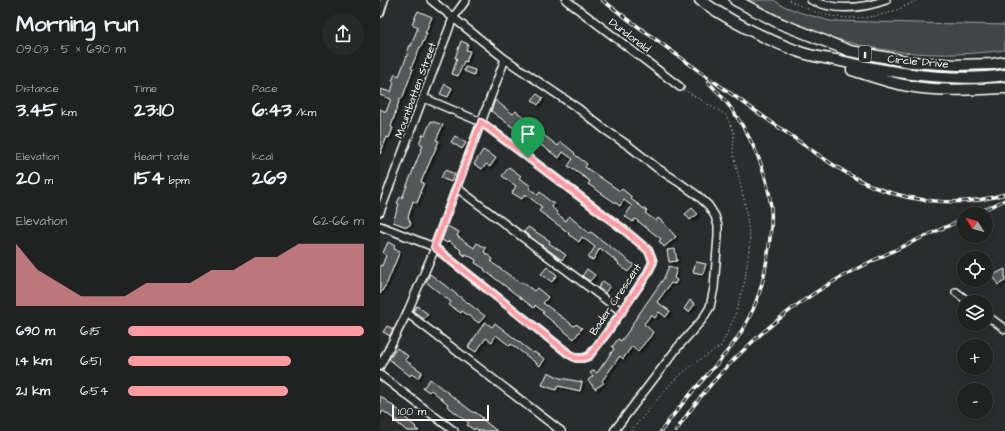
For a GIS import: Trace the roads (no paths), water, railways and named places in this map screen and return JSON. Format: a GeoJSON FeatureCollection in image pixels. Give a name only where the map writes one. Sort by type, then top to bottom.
{"type":"FeatureCollection","features":[{"type":"Feature","properties":{"kind":"highway","name":"Circle Drive"},"geometry":{"type":"LineString","coordinates":[[700,0],[751,31],[799,52],[874,69],[931,76],[970,77],[1005,75]]}},
{"type":"Feature","properties":{"kind":"highway","name":"Circle Drive"},"geometry":{"type":"LineString","coordinates":[[735,0],[779,23],[850,50],[911,62],[958,65],[993,64],[1005,62]]}},
{"type":"Feature","properties":{"kind":"highway"},"geometry":{"type":"LineString","coordinates":[[799,52],[881,80],[909,86],[934,89],[1005,88]]}},
{"type":"Feature","properties":{"kind":"street"},"geometry":{"type":"LineString","coordinates":[[380,13],[384,0]]}},
{"type":"Feature","properties":{"kind":"street"},"geometry":{"type":"LineString","coordinates":[[430,0],[505,59],[579,109],[657,168],[697,195],[708,205],[715,216],[718,226],[718,236],[714,288],[710,307],[702,320],[678,347],[614,431]]}},
{"type":"Feature","properties":{"kind":"street","name":"Mountbatten Street"},"geometry":{"type":"LineString","coordinates":[[380,212],[453,18],[466,0]]}},
{"type":"Feature","properties":{"kind":"street","name":"Dundonald"},"geometry":{"type":"LineString","coordinates":[[566,0],[680,87]]}},
{"type":"Feature","properties":{"kind":"street"},"geometry":{"type":"LineString","coordinates":[[810,0],[828,6],[848,8],[864,6],[886,0]]}},
{"type":"Feature","properties":{"kind":"street"},"geometry":{"type":"LineString","coordinates":[[380,366],[407,313],[435,248],[505,59]]}},
{"type":"Feature","properties":{"kind":"street","name":"Bader Crescent"},"geometry":{"type":"LineString","coordinates":[[380,226],[435,248],[576,358],[589,356],[622,312],[653,262],[648,250],[623,229],[481,122],[424,98]]}},
{"type":"Feature","properties":{"kind":"street"},"geometry":{"type":"LineString","coordinates":[[457,188],[622,312]]}},
{"type":"Feature","properties":{"kind":"street"},"geometry":{"type":"LineString","coordinates":[[956,292],[960,295]]}},
{"type":"Feature","properties":{"kind":"street"},"geometry":{"type":"LineString","coordinates":[[407,313],[561,431]]}},
{"type":"Feature","properties":{"kind":"street"},"geometry":{"type":"LineString","coordinates":[[993,320],[1005,329]]}},
{"type":"Feature","properties":{"kind":"street"},"geometry":{"type":"LineString","coordinates":[[380,375],[454,431]]}},
{"type":"Feature","properties":{"kind":"railway"},"geometry":{"type":"LineString","coordinates":[[602,0],[812,151],[861,181],[874,187],[906,197],[922,200],[956,202],[973,201],[1005,194]]}},
{"type":"Feature","properties":{"kind":"railway"},"geometry":{"type":"LineString","coordinates":[[661,431],[689,395],[727,352],[743,329],[759,293],[770,242],[771,207],[764,173],[758,156],[750,139],[731,108],[708,82]]}},
{"type":"Feature","properties":{"kind":"railway"},"geometry":{"type":"LineString","coordinates":[[990,207],[1005,200]]}},
{"type":"Feature","properties":{"kind":"railway"},"geometry":{"type":"LineString","coordinates":[[676,431],[692,408],[731,363],[753,342],[800,303],[849,273],[957,222]]}}]}
